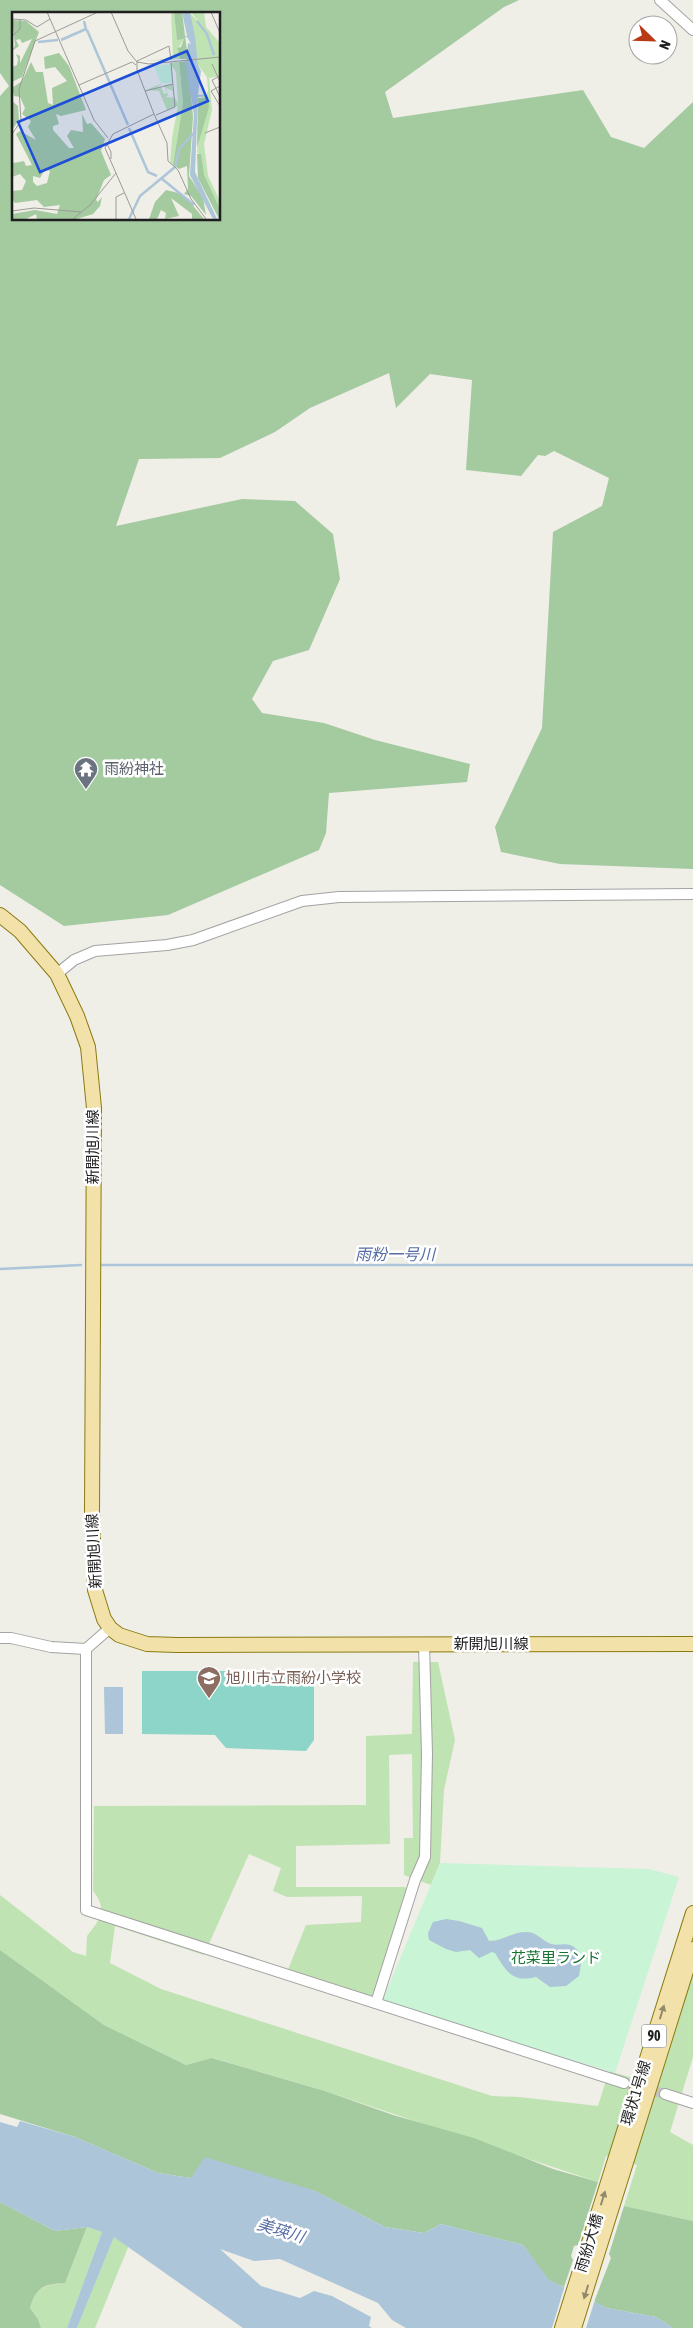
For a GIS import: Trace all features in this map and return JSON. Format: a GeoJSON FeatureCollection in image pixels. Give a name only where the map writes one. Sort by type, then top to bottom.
{"type":"FeatureCollection","features":[{"type":"Feature","properties":{"kind":"main road","name":"新開旭川線"},"geometry":{"type":"LineString","coordinates":[[1,918],[20,931],[57,974],[77,1016],[88,1047],[94,1108],[92,1513],[95,1590],[100,1608],[110,1628],[119,1635],[147,1644],[177,1645],[693,1644]]}},
{"type":"Feature","properties":{"kind":"main road","name":"環状1号線"},"geometry":{"type":"LineString","coordinates":[[621,2160],[693,1913]]}},
{"type":"Feature","properties":{"kind":"main road","name":"環状1号線"},"geometry":{"type":"LineString","coordinates":[[621,2160],[693,1949]]}},
{"type":"Feature","properties":{"kind":"main road","name":"雨紛大橋"},"geometry":{"type":"LineString","coordinates":[[562,2328],[621,2160]]}},
{"type":"Feature","properties":{"kind":"main road","name":"雨紛大橋"},"geometry":{"type":"LineString","coordinates":[[574,2328],[621,2160]]}},
{"type":"Feature","properties":{"kind":"street"},"geometry":{"type":"LineString","coordinates":[[660,0],[693,30]]}},
{"type":"Feature","properties":{"kind":"street"},"geometry":{"type":"LineString","coordinates":[[57,974],[74,960],[95,951],[166,945],[193,940],[302,901],[349,897],[693,894]]}},
{"type":"Feature","properties":{"kind":"street"},"geometry":{"type":"LineString","coordinates":[[0,1638],[11,1638],[51,1647],[86,1649],[110,1628]]}},
{"type":"Feature","properties":{"kind":"street"},"geometry":{"type":"LineString","coordinates":[[376,2003],[415,1880],[425,1857],[427,1754],[424,1644]]}},
{"type":"Feature","properties":{"kind":"street"},"geometry":{"type":"LineString","coordinates":[[86,1649],[86,1910],[624,2083]]}},
{"type":"Feature","properties":{"kind":"street"},"geometry":{"type":"LineString","coordinates":[[665,2094],[693,2103]]}},
{"type":"Feature","properties":{"kind":"green space"},"geometry":{"type":"Polygon","coordinates":[[[0,0],[519,0],[504,7],[385,92],[393,118],[583,90],[611,137],[644,148],[693,102],[693,869],[560,864],[501,852],[495,827],[542,728],[553,532],[602,506],[609,478],[554,451],[545,456],[538,455],[521,476],[466,470],[472,380],[430,374],[396,408],[389,373],[310,408],[275,432],[220,458],[139,459],[116,526],[242,499],[295,501],[333,534],[340,579],[309,650],[273,661],[252,699],[262,713],[324,723],[375,740],[470,764],[467,782],[329,793],[326,833],[319,850],[168,915],[64,926],[0,885],[0,96],[9,86],[0,73],[0,0]]]}},
{"type":"Feature","properties":{"kind":"green space"},"geometry":{"type":"Polygon","coordinates":[[[413,1662],[438,1662],[455,1740],[444,1790],[440,1863],[431,1885],[404,1875],[404,1838],[413,1838],[412,1754],[389,1755],[390,1844],[296,1846],[296,1887],[404,1887],[410,1889],[375,1996],[369,1998],[287,1972],[306,1925],[361,1922],[362,1896],[287,1897],[273,1891],[281,1868],[249,1854],[204,1955],[115,1926],[110,1963],[161,1989],[492,2096],[519,2097],[598,2106],[609,2071],[636,2079],[611,2158],[606,2156],[598,2182],[325,2091],[213,2058],[186,2065],[104,2025],[0,1950],[0,1895],[73,1952],[86,1956],[87,1936],[96,1925],[101,1909],[98,1897],[93,1891],[94,1806],[366,1805],[366,1736],[412,1734],[413,1662]]]}},
{"type":"Feature","properties":{"kind":"green space","name":"花菜里ランド"},"geometry":{"type":"Polygon","coordinates":[[[440,1863],[649,1869],[679,1877],[615,2073],[382,2002],[440,1863]]]}},
{"type":"Feature","properties":{"kind":"green space"},"geometry":{"type":"Polygon","coordinates":[[[0,1950],[104,2025],[186,2065],[212,2058],[325,2091],[393,2115],[474,2138],[553,2169],[598,2182],[578,2245],[574,2246],[571,2256],[573,2260],[564,2287],[548,2280],[523,2245],[441,2224],[424,2233],[385,2227],[313,2190],[158,2173],[75,2137],[0,2114],[0,1950]]]}},
{"type":"Feature","properties":{"kind":"green space"},"geometry":{"type":"Polygon","coordinates":[[[693,1969],[693,2057],[670,2132],[693,2145],[693,2221],[624,2206],[637,2165],[631,2163],[693,1969]]]}},
{"type":"Feature","properties":{"kind":"green space"},"geometry":{"type":"Polygon","coordinates":[[[0,2202],[55,2231],[87,2227],[65,2283],[52,2284],[42,2288],[32,2301],[30,2308],[38,2319],[41,2328],[0,2328],[0,2202]]]}},
{"type":"Feature","properties":{"kind":"green space"},"geometry":{"type":"Polygon","coordinates":[[[624,2206],[693,2221],[693,2328],[673,2328],[656,2317],[607,2308],[594,2302],[611,2258],[609,2254],[624,2206]]]}},
{"type":"Feature","properties":{"kind":"green space"},"geometry":{"type":"Polygon","coordinates":[[[87,2227],[102,2232],[67,2328],[41,2328],[38,2319],[30,2308],[32,2301],[42,2288],[65,2283],[87,2227]]]}},
{"type":"Feature","properties":{"kind":"green space"},"geometry":{"type":"Polygon","coordinates":[[[114,2237],[129,2245],[95,2328],[77,2328],[114,2237]]]}},
{"type":"Feature","properties":{"kind":"shaded area"},"geometry":{"type":"Polygon","coordinates":[[[142,1671],[314,1671],[314,1740],[306,1751],[226,1748],[215,1735],[142,1734],[142,1671]]]}},
{"type":"Feature","properties":{"kind":"water"},"geometry":{"type":"Polygon","coordinates":[[[104,1687],[123,1687],[123,1734],[105,1734],[104,1687]]]}},
{"type":"Feature","properties":{"kind":"water"},"geometry":{"type":"Polygon","coordinates":[[[446,1919],[482,1928],[489,1941],[526,1932],[533,1933],[551,1944],[570,1945],[580,1954],[579,1976],[566,1986],[550,1987],[536,1977],[515,1977],[506,1970],[495,1953],[492,1952],[479,1958],[470,1950],[456,1952],[446,1949],[429,1940],[428,1933],[433,1922],[446,1919]]]}},
{"type":"Feature","properties":{"kind":"water","name":"美瑛川"},"geometry":{"type":"Polygon","coordinates":[[[20,2121],[75,2137],[158,2173],[191,2178],[205,2157],[313,2190],[385,2227],[424,2233],[441,2224],[523,2245],[549,2280],[607,2308],[656,2317],[673,2328],[406,2328],[392,2320],[378,2303],[280,2259],[254,2261],[220,2249],[261,2286],[300,2298],[314,2291],[332,2296],[371,2317],[369,2326],[372,2328],[243,2328],[114,2237],[77,2328],[67,2328],[102,2232],[87,2227],[55,2231],[0,2202],[0,2122],[17,2127],[20,2121]]]}},
{"type":"Feature","properties":{"kind":"pier"},"geometry":{"type":"Polygon","coordinates":[[[565,2285],[595,2300],[586,2328],[552,2328],[565,2285]]]}},
{"type":"Feature","properties":{"kind":"waterway","name":"雨粉一号川"},"geometry":{"type":"LineString","coordinates":[[0,1269],[81,1265]]}},
{"type":"Feature","properties":{"kind":"waterway","name":"雨粉一号川"},"geometry":{"type":"LineString","coordinates":[[98,1265],[693,1265]]}},
{"type":"Feature","properties":{"kind":"tunnel"},"geometry":{"type":"LineString","coordinates":[[624,2083],[665,2094]]}},
{"type":"Feature","properties":{"kind":"place","name":"雨紛神社"},"geometry":{"type":"Point","coordinates":[86,790]}},
{"type":"Feature","properties":{"kind":"place","name":"旭川市立雨紛小学校"},"geometry":{"type":"Point","coordinates":[209,1699]}}]}
